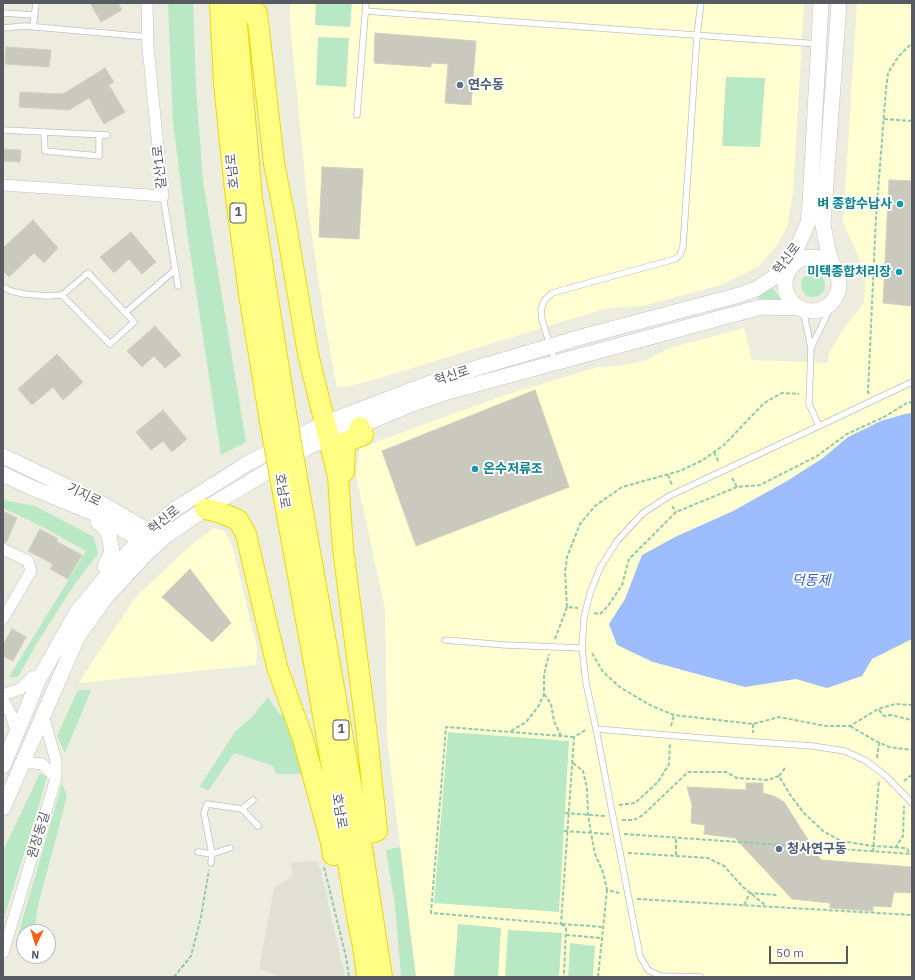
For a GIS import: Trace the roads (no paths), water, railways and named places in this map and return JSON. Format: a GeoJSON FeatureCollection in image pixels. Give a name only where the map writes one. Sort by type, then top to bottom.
{"type":"FeatureCollection","features":[{"type":"Feature","properties":{"kind":"highway","name":"호남로"},"geometry":{"type":"LineString","coordinates":[[230,6],[224,84],[235,190],[249,294],[278,417],[290,488],[317,680],[363,946],[367,977]]}},
{"type":"Feature","properties":{"kind":"highway"},"geometry":{"type":"LineString","coordinates":[[230,6],[257,13],[274,163],[308,354],[338,476],[343,549],[366,727],[377,831],[360,835]]}},
{"type":"Feature","properties":{"kind":"highway"},"geometry":{"type":"LineString","coordinates":[[338,476],[344,474],[345,442],[363,435],[360,427]]}},
{"type":"Feature","properties":{"kind":"highway","name":"호남로"},"geometry":{"type":"LineString","coordinates":[[290,488],[360,835],[382,977]]}},
{"type":"Feature","properties":{"kind":"highway"},"geometry":{"type":"LineString","coordinates":[[205,509],[220,512],[238,520],[246,534],[277,667],[303,739],[331,842],[343,916],[357,916]]}},
{"type":"Feature","properties":{"kind":"main road","name":"혁신로"},"geometry":{"type":"LineString","coordinates":[[800,308],[790,300],[784,285],[787,267],[808,223],[821,3]]}},
{"type":"Feature","properties":{"kind":"main road"},"geometry":{"type":"LineString","coordinates":[[834,300],[838,292],[838,274],[834,268],[828,250],[824,225],[839,3]]}},
{"type":"Feature","properties":{"kind":"main road","name":"혁신로"},"geometry":{"type":"LineString","coordinates":[[3,766],[39,678],[77,612],[110,572],[145,535],[175,509],[250,462],[327,430],[446,377],[756,289],[798,260],[810,256],[826,260],[834,268]]}},
{"type":"Feature","properties":{"kind":"main road","name":"혁신로"},"geometry":{"type":"LineString","coordinates":[[3,808],[77,638],[106,597],[158,543],[205,509],[310,446],[327,430],[360,427],[410,405],[451,391],[757,308],[800,308],[811,311],[820,310],[828,306],[834,300]]}},
{"type":"Feature","properties":{"kind":"main road","name":"기지로"},"geometry":{"type":"LineString","coordinates":[[3,456],[99,502],[128,518],[145,535]]}},
{"type":"Feature","properties":{"kind":"main road","name":"기지로"},"geometry":{"type":"LineString","coordinates":[[3,474],[30,487],[145,535],[158,543]]}},
{"type":"Feature","properties":{"kind":"main road"},"geometry":{"type":"LineString","coordinates":[[101,516],[98,522],[104,527],[109,536],[112,552],[105,566],[110,572]]}},
{"type":"Feature","properties":{"kind":"main road"},"geometry":{"type":"LineString","coordinates":[[128,518],[145,522],[165,518]]}},
{"type":"Feature","properties":{"kind":"street","name":"갈산1로"},"geometry":{"type":"LineString","coordinates":[[3,185],[163,196],[148,37],[147,3]]}},
{"type":"Feature","properties":{"kind":"street"},"geometry":{"type":"LineString","coordinates":[[3,549],[28,561],[31,571],[3,619]]}},
{"type":"Feature","properties":{"kind":"street"},"geometry":{"type":"LineString","coordinates":[[3,695],[20,689],[33,676],[39,678]]}},
{"type":"Feature","properties":{"kind":"street"},"geometry":{"type":"LineString","coordinates":[[3,700],[11,714],[17,734]]}},
{"type":"Feature","properties":{"kind":"street","name":"원장동길"},"geometry":{"type":"LineString","coordinates":[[3,953],[56,778],[56,761],[43,715]]}},
{"type":"Feature","properties":{"kind":"street"},"geometry":{"type":"LineString","coordinates":[[23,763],[42,764],[56,778]]}},
{"type":"Feature","properties":{"kind":"lane"},"geometry":{"type":"LineString","coordinates":[[33,27],[36,3]]}},
{"type":"Feature","properties":{"kind":"lane"},"geometry":{"type":"LineString","coordinates":[[357,115],[366,3]]}},
{"type":"Feature","properties":{"kind":"lane"},"geometry":{"type":"LineString","coordinates":[[555,362],[542,320],[541,309],[544,301],[552,294],[675,259],[680,255],[683,247],[697,35],[701,3]]}},
{"type":"Feature","properties":{"kind":"lane"},"geometry":{"type":"LineString","coordinates":[[366,11],[818,44]]}},
{"type":"Feature","properties":{"kind":"lane"},"geometry":{"type":"LineString","coordinates":[[3,13],[35,15]]}},
{"type":"Feature","properties":{"kind":"lane"},"geometry":{"type":"LineString","coordinates":[[3,28],[33,27],[148,37]]}},
{"type":"Feature","properties":{"kind":"lane"},"geometry":{"type":"LineString","coordinates":[[3,130],[107,135]]}},
{"type":"Feature","properties":{"kind":"lane"},"geometry":{"type":"LineString","coordinates":[[44,132],[45,151],[99,156],[99,134]]}},
{"type":"Feature","properties":{"kind":"lane"},"geometry":{"type":"LineString","coordinates":[[163,196],[178,286]]}},
{"type":"Feature","properties":{"kind":"lane"},"geometry":{"type":"LineString","coordinates":[[126,312],[175,270]]}},
{"type":"Feature","properties":{"kind":"lane"},"geometry":{"type":"LineString","coordinates":[[3,287],[11,291],[24,294],[47,296],[62,295],[88,273],[134,322],[110,344],[62,295]]}},
{"type":"Feature","properties":{"kind":"lane"},"geometry":{"type":"LineString","coordinates":[[811,348],[834,300]]}},
{"type":"Feature","properties":{"kind":"lane"},"geometry":{"type":"LineString","coordinates":[[800,308],[805,319],[811,348],[809,404],[819,426]]}},
{"type":"Feature","properties":{"kind":"lane"},"geometry":{"type":"LineString","coordinates":[[701,977],[660,976],[648,970],[640,956],[586,683],[582,648],[584,618],[590,593],[600,568],[617,541],[643,514],[669,496],[912,382]]}},
{"type":"Feature","properties":{"kind":"lane"},"geometry":{"type":"LineString","coordinates":[[445,640],[505,645],[582,648]]}},
{"type":"Feature","properties":{"kind":"lane"},"geometry":{"type":"LineString","coordinates":[[596,729],[812,746],[845,752],[866,761],[886,776],[912,803]]}},
{"type":"Feature","properties":{"kind":"lane"},"geometry":{"type":"LineString","coordinates":[[242,809],[252,800]]}},
{"type":"Feature","properties":{"kind":"lane"},"geometry":{"type":"LineString","coordinates":[[211,863],[212,854],[204,813],[207,804],[242,809],[258,826]]}},
{"type":"Feature","properties":{"kind":"lane"},"geometry":{"type":"LineString","coordinates":[[198,852],[212,854],[230,848]]}},
{"type":"Feature","properties":{"kind":"water","name":"덕동제"},"geometry":{"type":"Polygon","coordinates":[[[912,413],[912,639],[872,659],[862,676],[827,688],[796,679],[745,687],[653,662],[617,645],[609,624],[625,599],[642,555],[675,537],[733,511],[787,481],[823,458],[848,437],[881,421],[912,413]]]}},
{"type":"Feature","properties":{"kind":"place","name":"연수동"},"geometry":{"type":"Point","coordinates":[460,85]}},
{"type":"Feature","properties":{"kind":"place","name":"벼 종합수납사"},"geometry":{"type":"Point","coordinates":[900,204]}},
{"type":"Feature","properties":{"kind":"place","name":"미텍종합처리장"},"geometry":{"type":"Point","coordinates":[899,272]}},
{"type":"Feature","properties":{"kind":"place","name":"온수저류조"},"geometry":{"type":"Point","coordinates":[475,469]}},
{"type":"Feature","properties":{"kind":"place","name":"청사연구동"},"geometry":{"type":"Point","coordinates":[779,849]}}]}
